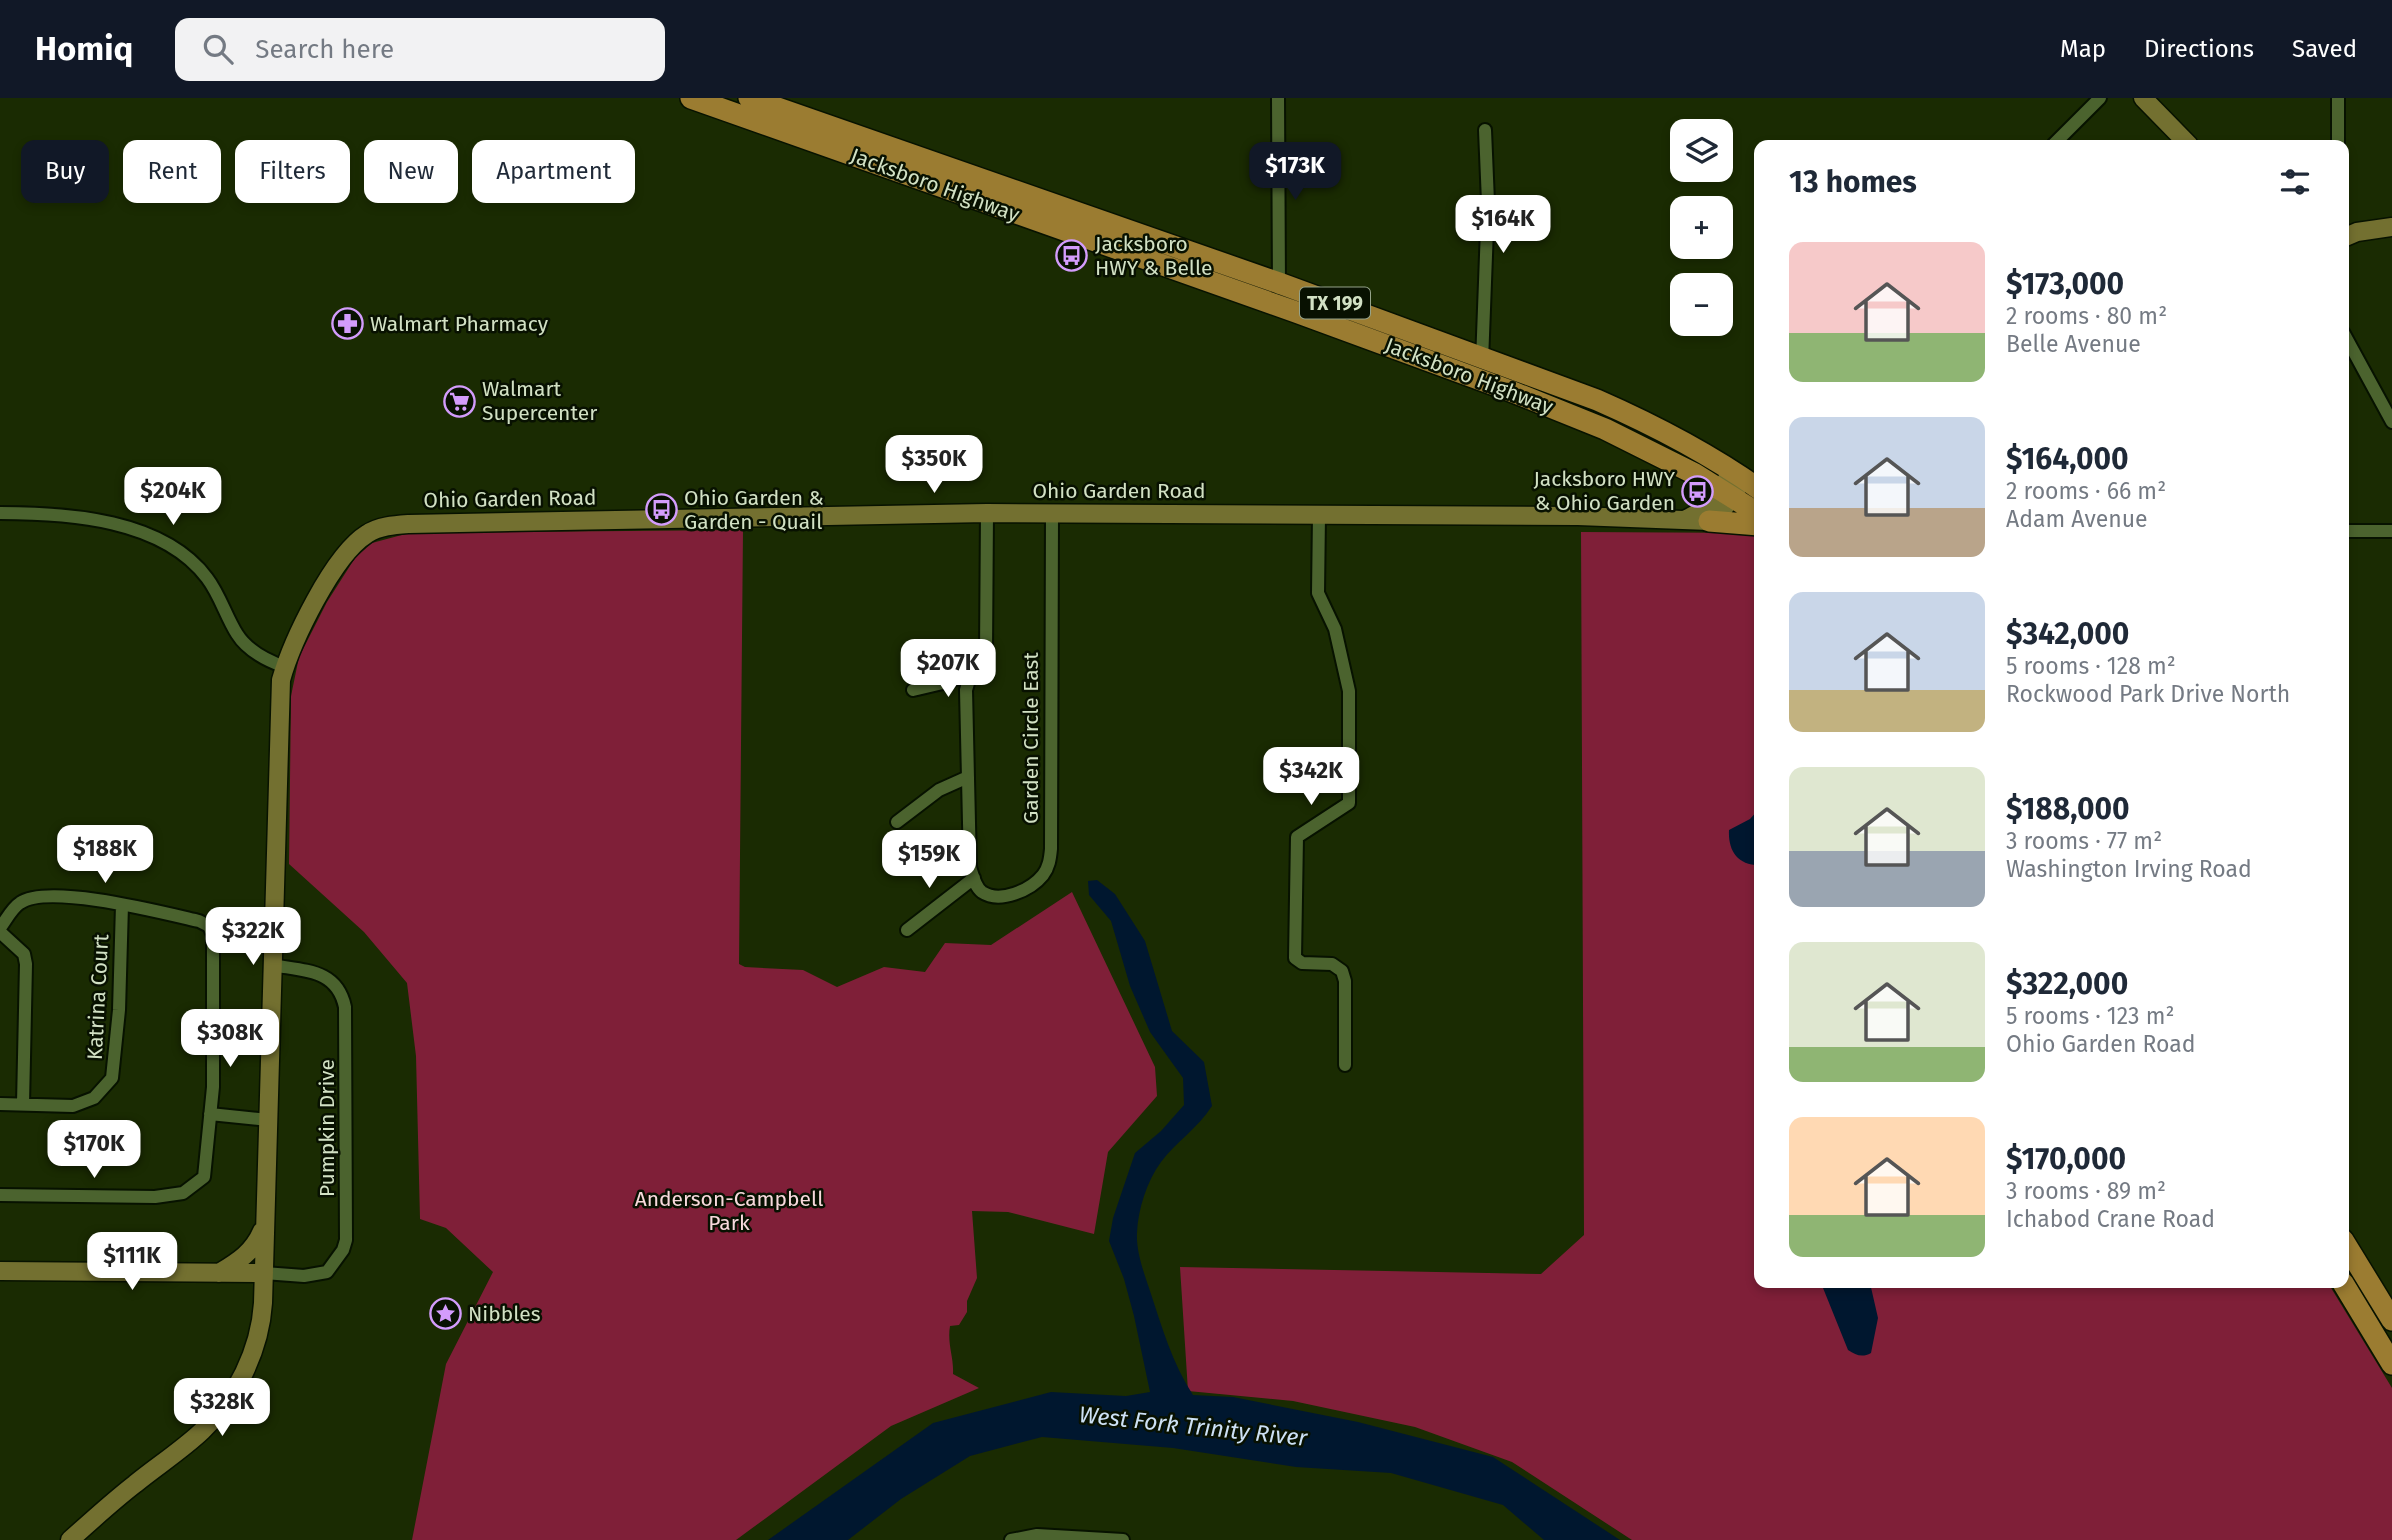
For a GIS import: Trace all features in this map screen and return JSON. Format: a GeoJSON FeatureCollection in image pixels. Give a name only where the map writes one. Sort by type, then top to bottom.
{"type":"FeatureCollection","features":[{"type":"Feature","properties":{"kind":"main road","name":"Jacksboro Highway"},"geometry":{"type":"LineString","coordinates":[[691,98],[1017,203],[1279,283],[1481,370],[1605,429],[1738,485],[1754,507]]}},
{"type":"Feature","properties":{"kind":"main road","name":"Jacksboro Highway"},"geometry":{"type":"LineString","coordinates":[[749,98],[1278,305],[1481,370]]}},
{"type":"Feature","properties":{"kind":"main road"},"geometry":{"type":"LineString","coordinates":[[1709,521],[1754,525]]}},
{"type":"Feature","properties":{"kind":"main road"},"geometry":{"type":"LineString","coordinates":[[2349,1250],[2392,1320]]}},
{"type":"Feature","properties":{"kind":"main road"},"geometry":{"type":"LineString","coordinates":[[2346,1288],[2392,1364]]}},
{"type":"Feature","properties":{"kind":"street"},"geometry":{"type":"LineString","coordinates":[[1278,98],[1278,305]]}},
{"type":"Feature","properties":{"kind":"street"},"geometry":{"type":"LineString","coordinates":[[2058,140],[2099,98]]}},
{"type":"Feature","properties":{"kind":"street"},"geometry":{"type":"LineString","coordinates":[[2143,98],[2160,106],[2185,140]]}},
{"type":"Feature","properties":{"kind":"street"},"geometry":{"type":"LineString","coordinates":[[2338,98],[2338,140]]}},
{"type":"Feature","properties":{"kind":"street"},"geometry":{"type":"LineString","coordinates":[[1481,370],[1488,202],[1485,130]]}},
{"type":"Feature","properties":{"kind":"street"},"geometry":{"type":"LineString","coordinates":[[2349,235],[2392,227]]}},
{"type":"Feature","properties":{"kind":"street"},"geometry":{"type":"LineString","coordinates":[[2349,342],[2392,422]]}},
{"type":"Feature","properties":{"kind":"street"},"geometry":{"type":"LineString","coordinates":[[1684,520],[1698,514],[1738,485]]}},
{"type":"Feature","properties":{"kind":"street"},"geometry":{"type":"LineString","coordinates":[[1709,521],[1724,508],[1738,485]]}},
{"type":"Feature","properties":{"kind":"street"},"geometry":{"type":"LineString","coordinates":[[0,513],[65,515],[135,529],[157,538],[190,559],[208,578],[238,636],[267,660],[285,667]]}},
{"type":"Feature","properties":{"kind":"street"},"geometry":{"type":"LineString","coordinates":[[906,930],[974,878],[970,867],[965,690],[971,673],[986,651],[987,513]]}},
{"type":"Feature","properties":{"kind":"street","name":"Ohio Garden Road"},"geometry":{"type":"LineString","coordinates":[[71,1540],[131,1487],[203,1430],[232,1395],[255,1344],[262,1313],[264,1273],[280,694],[285,667],[297,635],[344,556],[369,533],[387,527],[422,523],[987,513],[1578,516],[1709,521]]}},
{"type":"Feature","properties":{"kind":"street","name":"Garden Circle East"},"geometry":{"type":"LineString","coordinates":[[974,878],[981,892],[1005,897],[1032,886],[1049,865],[1052,514]]}},
{"type":"Feature","properties":{"kind":"street"},"geometry":{"type":"LineString","coordinates":[[1319,515],[1318,593],[1335,629],[1349,691],[1349,803],[1297,837],[1296,958],[1302,963],[1332,964],[1342,971],[1345,981],[1345,1065]]}},
{"type":"Feature","properties":{"kind":"street"},"geometry":{"type":"LineString","coordinates":[[2349,531],[2392,531]]}},
{"type":"Feature","properties":{"kind":"street"},"geometry":{"type":"LineString","coordinates":[[913,690],[971,673]]}},
{"type":"Feature","properties":{"kind":"street"},"geometry":{"type":"LineString","coordinates":[[897,822],[939,790],[968,777]]}},
{"type":"Feature","properties":{"kind":"street"},"geometry":{"type":"LineString","coordinates":[[0,1104],[23,1104],[26,964],[24,954],[0,930],[19,903],[34,897],[60,895],[199,921],[208,926],[213,935],[213,1087],[204,1177],[183,1193],[155,1198],[0,1195]]}},
{"type":"Feature","properties":{"kind":"street","name":"Katrina Court"},"geometry":{"type":"LineString","coordinates":[[23,1104],[74,1106],[94,1098],[113,1078],[122,905]]}},
{"type":"Feature","properties":{"kind":"street","name":"Pumpkin Drive"},"geometry":{"type":"LineString","coordinates":[[264,1273],[304,1276],[327,1272],[343,1250],[346,1240],[346,1045],[342,995],[339,987],[330,979],[314,972],[272,965]]}},
{"type":"Feature","properties":{"kind":"street"},"geometry":{"type":"LineString","coordinates":[[210,1114],[268,1120]]}},
{"type":"Feature","properties":{"kind":"street"},"geometry":{"type":"LineString","coordinates":[[219,1273],[246,1257],[258,1241],[265,1224]]}},
{"type":"Feature","properties":{"kind":"street"},"geometry":{"type":"LineString","coordinates":[[0,1271],[264,1273]]}},
{"type":"Feature","properties":{"kind":"street"},"geometry":{"type":"LineString","coordinates":[[1011,1540],[1037,1535],[1123,1540]]}},
{"type":"Feature","properties":{"kind":"green space","name":"Anderson-Campbell Park"},"geometry":{"type":"Polygon","coordinates":[[[743,530],[739,964],[745,967],[803,970],[837,987],[884,967],[925,972],[945,943],[991,945],[1072,892],[1155,1067],[1157,1096],[1108,1152],[1094,1234],[1008,1212],[972,1211],[977,1278],[967,1301],[967,1312],[959,1325],[950,1326],[949,1339],[953,1374],[979,1388],[891,1426],[736,1540],[412,1540],[446,1364],[493,1272],[446,1228],[420,1219],[416,1056],[407,983],[364,932],[289,864],[291,696],[299,657],[327,602],[355,558],[372,543],[409,533],[743,530]]]}},
{"type":"Feature","properties":{"kind":"green space"},"geometry":{"type":"Polygon","coordinates":[[[1581,532],[1754,533],[1754,1288],[2331,1288],[2392,1388],[2392,1540],[1632,1540],[1512,1462],[1415,1427],[1293,1401],[1188,1391],[1180,1267],[1541,1274],[1584,1235],[1581,532]]]}},
{"type":"Feature","properties":{"kind":"water"},"geometry":{"type":"Polygon","coordinates":[[[1754,815],[1754,864],[1735,855],[1730,844],[1729,830],[1754,815]]]}},
{"type":"Feature","properties":{"kind":"water","name":"West Fork Trinity River"},"geometry":{"type":"Polygon","coordinates":[[[1097,880],[1115,894],[1145,941],[1172,1031],[1204,1062],[1212,1106],[1167,1155],[1151,1178],[1139,1214],[1137,1233],[1141,1262],[1163,1331],[1173,1358],[1193,1395],[1233,1397],[1358,1422],[1493,1457],[1620,1540],[1544,1540],[1503,1505],[1391,1473],[1296,1467],[1173,1448],[1042,1437],[970,1456],[901,1499],[848,1540],[768,1540],[933,1423],[1051,1392],[1126,1396],[1150,1392],[1124,1279],[1109,1241],[1113,1218],[1135,1153],[1161,1131],[1184,1105],[1183,1078],[1150,1032],[1130,986],[1111,921],[1089,895],[1088,881],[1097,880]]]}},
{"type":"Feature","properties":{"kind":"water"},"geometry":{"type":"Polygon","coordinates":[[[1823,1288],[1871,1288],[1878,1318],[1871,1353],[1859,1355],[1848,1350],[1823,1288]]]}},
{"type":"Feature","properties":{"kind":"place","name":"Jacksboro HWY & Belle"},"geometry":{"type":"Point","coordinates":[1072,256]}},
{"type":"Feature","properties":{"kind":"place","name":"Walmart Pharmacy"},"geometry":{"type":"Point","coordinates":[347,324]}},
{"type":"Feature","properties":{"kind":"place","name":"Walmart Supercenter"},"geometry":{"type":"Point","coordinates":[459,401]}},
{"type":"Feature","properties":{"kind":"place","name":"Jacksboro HWY & Ohio Garden"},"geometry":{"type":"Point","coordinates":[1698,491]}},
{"type":"Feature","properties":{"kind":"place","name":"Ohio Garden & Garden - Quail"},"geometry":{"type":"Point","coordinates":[661,510]}},
{"type":"Feature","properties":{"kind":"place","name":"Nibbles"},"geometry":{"type":"Point","coordinates":[445,1314]}}]}
